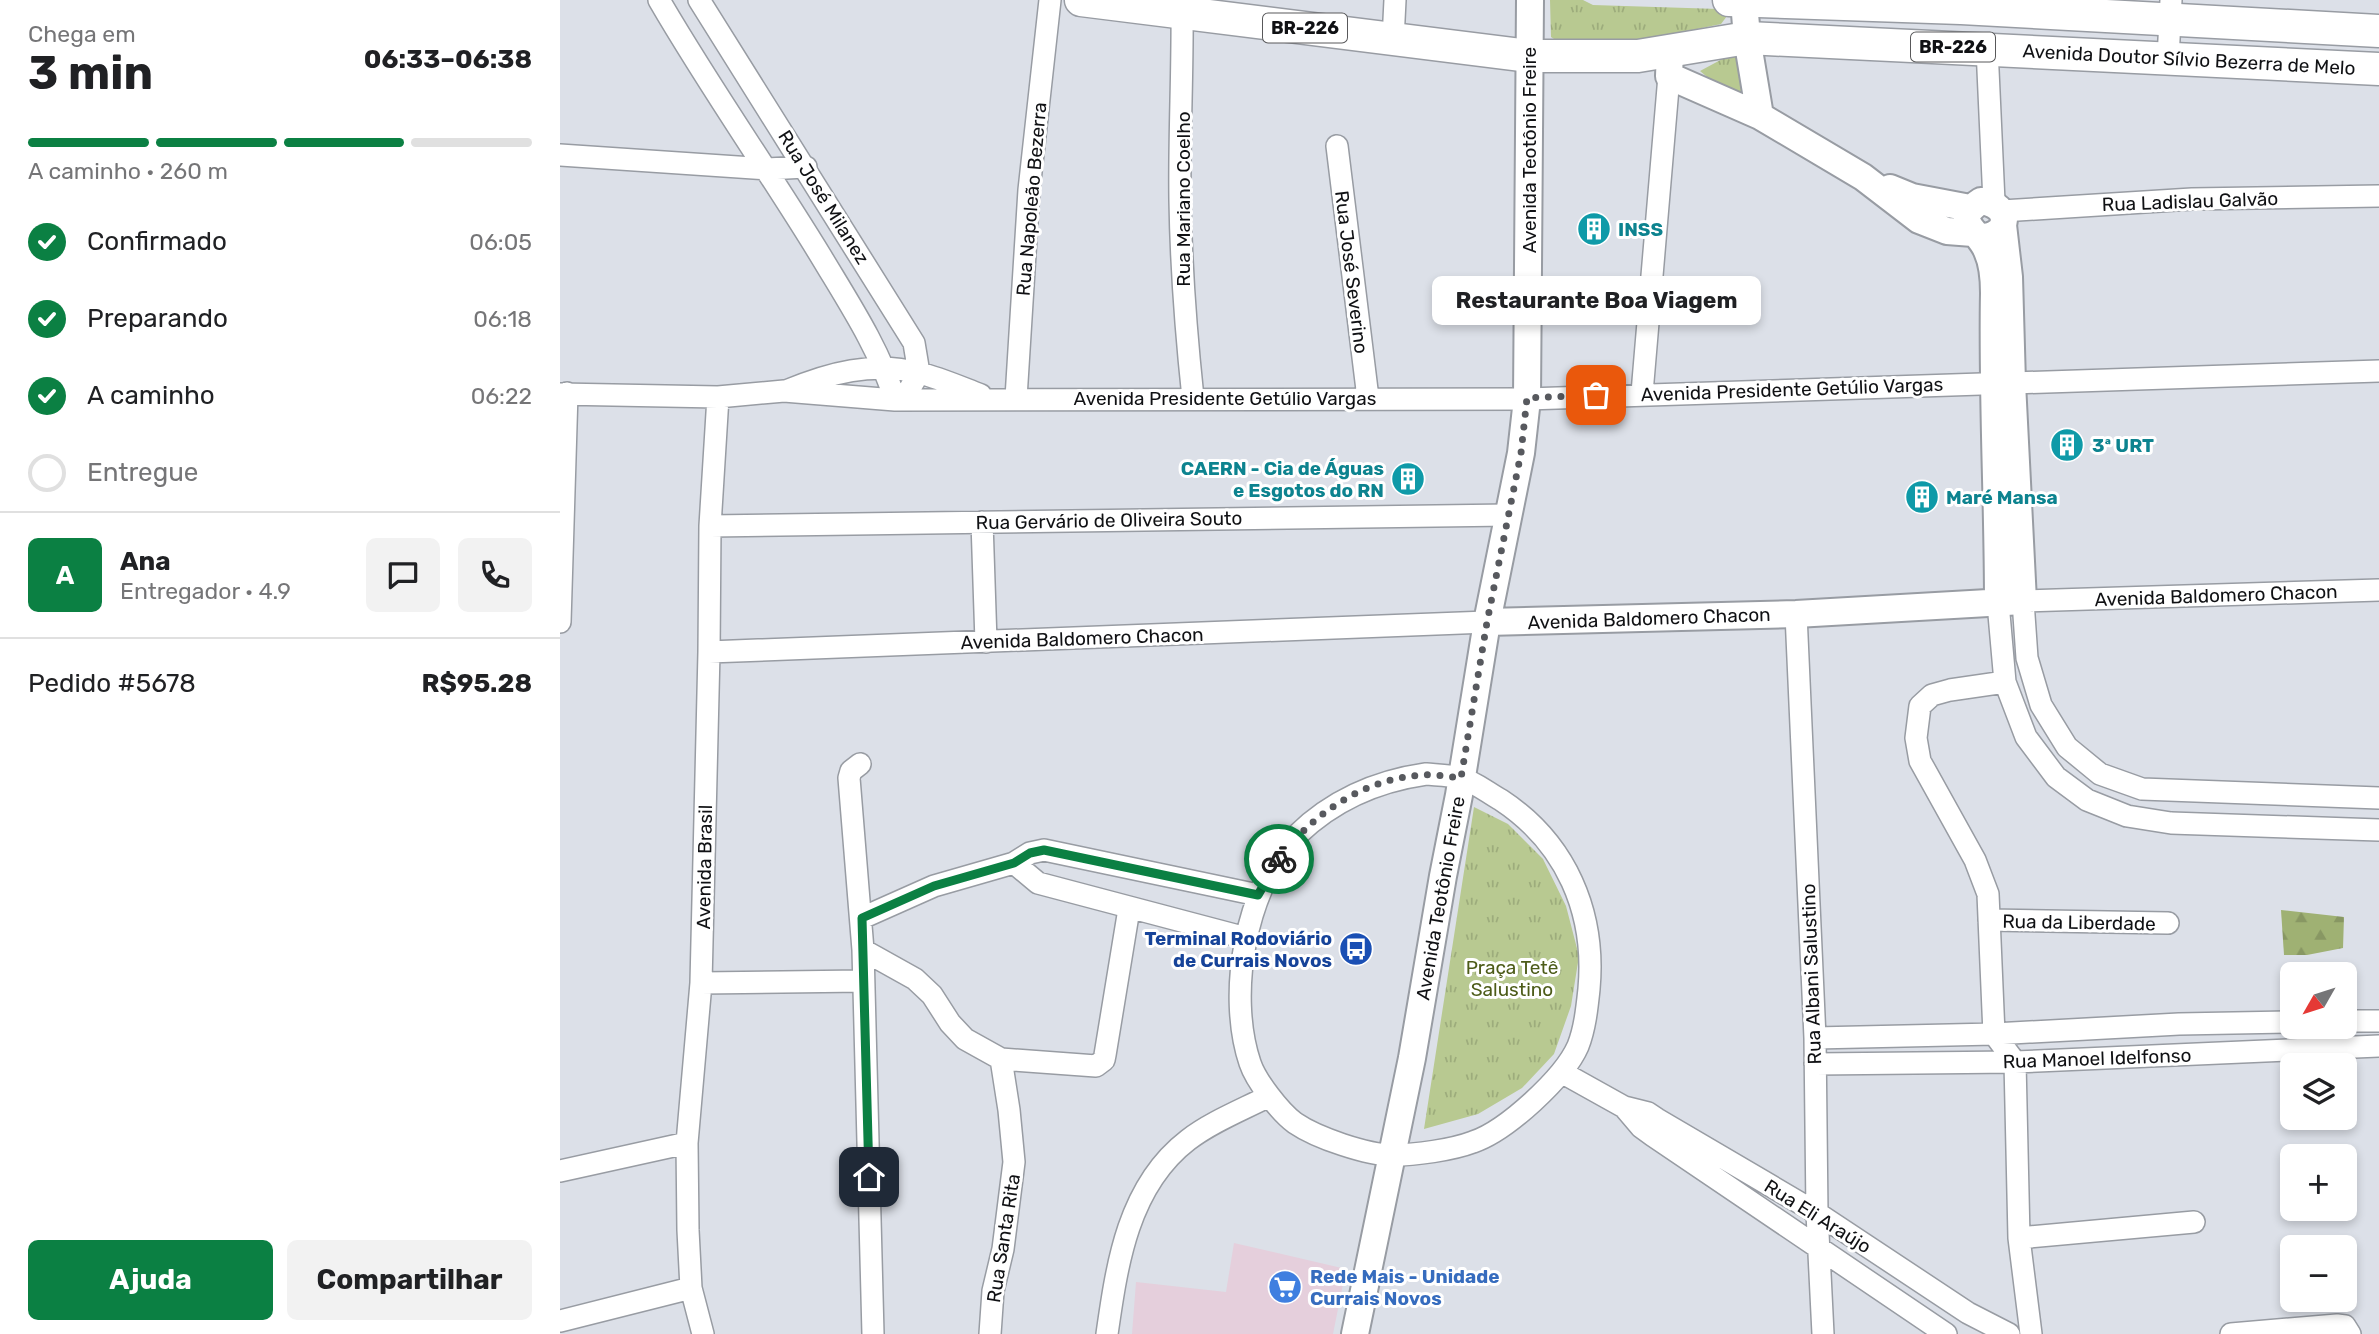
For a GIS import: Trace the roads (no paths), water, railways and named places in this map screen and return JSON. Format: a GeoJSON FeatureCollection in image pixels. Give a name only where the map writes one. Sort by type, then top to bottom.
{"type":"FeatureCollection","features":[{"type":"Feature","properties":{"kind":"highway","name":"Avenida Doutor Sílvio Bezerra de Melo"},"geometry":{"type":"LineString","coordinates":[[1081,0],[1182,6],[1393,40],[1529,56],[1616,57],[1669,63],[1747,38],[2379,69]]}},
{"type":"Feature","properties":{"kind":"highway","name":"Avenida Doutor Sílvio Bezerra de Melo"},"geometry":{"type":"LineString","coordinates":[[1736,1],[2170,10],[2379,30]]}},
{"type":"Feature","properties":{"kind":"main road","name":"Avenida Teotônio Freire"},"geometry":{"type":"LineString","coordinates":[[1354,1334],[1412,1058],[1487,622],[1521,453],[1527,398],[1530,0]]}},
{"type":"Feature","properties":{"kind":"main road"},"geometry":{"type":"LineString","coordinates":[[1736,1],[1747,38],[1760,116]]}},
{"type":"Feature","properties":{"kind":"main road"},"geometry":{"type":"LineString","coordinates":[[1669,63],[1863,177],[1912,197],[1987,219],[2002,383],[2010,602]]}},
{"type":"Feature","properties":{"kind":"main road","name":"Avenida Baldomero Chacon"},"geometry":{"type":"LineString","coordinates":[[1487,622],[1796,614],[2010,602]]}},
{"type":"Feature","properties":{"kind":"street","name":"Rua José Milanez"},"geometry":{"type":"LineString","coordinates":[[659,0],[857,315],[899,400]]}},
{"type":"Feature","properties":{"kind":"street","name":"Rua José Milanez"},"geometry":{"type":"LineString","coordinates":[[699,0],[914,343],[919,373]]}},
{"type":"Feature","properties":{"kind":"street","name":"Rua Napoleão Bezerra"},"geometry":{"type":"LineString","coordinates":[[1016,398],[1029,190],[1050,0]]}},
{"type":"Feature","properties":{"kind":"street"},"geometry":{"type":"LineString","coordinates":[[1393,40],[1395,0]]}},
{"type":"Feature","properties":{"kind":"street","name":"Rua Mariano Coelho"},"geometry":{"type":"LineString","coordinates":[[1182,6],[1180,197],[1182,264],[1193,398]]}},
{"type":"Feature","properties":{"kind":"street"},"geometry":{"type":"LineString","coordinates":[[2168,59],[2170,10]]}},
{"type":"Feature","properties":{"kind":"street"},"geometry":{"type":"LineString","coordinates":[[1987,48],[1987,219]]}},
{"type":"Feature","properties":{"kind":"street"},"geometry":{"type":"LineString","coordinates":[[1642,393],[1669,63]]}},
{"type":"Feature","properties":{"kind":"street","name":"Rua José Severino"},"geometry":{"type":"LineString","coordinates":[[1337,146],[1368,398]]}},
{"type":"Feature","properties":{"kind":"street"},"geometry":{"type":"LineString","coordinates":[[560,155],[767,169],[806,167]]}},
{"type":"Feature","properties":{"kind":"street","name":"Rua Ladislau Galvão"},"geometry":{"type":"LineString","coordinates":[[1987,219],[2192,199],[2379,196]]}},
{"type":"Feature","properties":{"kind":"street","name":"Avenida Presidente Getúlio Vargas"},"geometry":{"type":"LineString","coordinates":[[784,391],[815,379],[855,369],[882,367],[919,373],[995,400]]}},
{"type":"Feature","properties":{"kind":"street","name":"Avenida Presidente Getúlio Vargas"},"geometry":{"type":"LineString","coordinates":[[563,393],[718,397],[784,391],[831,397],[899,400],[1527,398],[2379,370]]}},
{"type":"Feature","properties":{"kind":"street"},"geometry":{"type":"LineString","coordinates":[[899,400],[919,373]]}},
{"type":"Feature","properties":{"kind":"street"},"geometry":{"type":"LineString","coordinates":[[560,622],[563,393]]}},
{"type":"Feature","properties":{"kind":"street","name":"Avenida Brasil"},"geometry":{"type":"LineString","coordinates":[[703,1334],[691,1288],[687,1143],[701,982],[710,526],[718,397]]}},
{"type":"Feature","properties":{"kind":"street","name":"Rua Gervário de Oliveira Souto"},"geometry":{"type":"LineString","coordinates":[[710,526],[1509,515]]}},
{"type":"Feature","properties":{"kind":"street"},"geometry":{"type":"LineString","coordinates":[[982,522],[986,642]]}},
{"type":"Feature","properties":{"kind":"street","name":"Avenida Baldomero Chacon"},"geometry":{"type":"LineString","coordinates":[[2010,602],[2379,590]]}},
{"type":"Feature","properties":{"kind":"street"},"geometry":{"type":"LineString","coordinates":[[2010,602],[2004,682],[2026,737],[2056,777],[2087,800],[2127,816],[2171,822],[2379,830]]}},
{"type":"Feature","properties":{"kind":"street"},"geometry":{"type":"LineString","coordinates":[[2010,602],[2041,705],[2067,747],[2100,774],[2142,789],[2379,798]]}},
{"type":"Feature","properties":{"kind":"street","name":"Rua Albani Salustino"},"geometry":{"type":"LineString","coordinates":[[1796,614],[1815,1038],[1817,1213],[1823,1334]]}},
{"type":"Feature","properties":{"kind":"street","name":"Avenida Baldomero Chacon"},"geometry":{"type":"LineString","coordinates":[[709,652],[1487,622]]}},
{"type":"Feature","properties":{"kind":"street","name":"Rua da Liberdade"},"geometry":{"type":"LineString","coordinates":[[2004,682],[1932,695],[1920,706],[1916,738],[1920,761],[1984,878],[1988,894],[2005,1049],[2019,1237],[2031,1334]]}},
{"type":"Feature","properties":{"kind":"street"},"geometry":{"type":"LineString","coordinates":[[860,764],[850,771],[849,778],[862,918],[873,1334]]}},
{"type":"Feature","properties":{"kind":"street"},"geometry":{"type":"LineString","coordinates":[[1426,774],[1461,778],[1520,813],[1553,848],[1576,891],[1589,934],[1590,975],[1587,1008],[1578,1045],[1563,1073],[1517,1116],[1474,1142],[1392,1155],[1337,1144],[1295,1123],[1269,1096],[1250,1064],[1239,1001],[1246,938],[1258,895],[1274,866],[1296,836],[1333,806],[1360,791],[1394,779],[1426,774]]}},
{"type":"Feature","properties":{"kind":"street"},"geometry":{"type":"LineString","coordinates":[[862,918],[934,886],[1014,863],[1030,853],[1044,850],[1258,895]]}},
{"type":"Feature","properties":{"kind":"street"},"geometry":{"type":"LineString","coordinates":[[1014,863],[1038,883],[1246,938]]}},
{"type":"Feature","properties":{"kind":"street"},"geometry":{"type":"LineString","coordinates":[[863,950],[915,979],[932,995],[950,1023],[965,1039],[1001,1059],[1096,1066],[1104,1060],[1129,909]]}},
{"type":"Feature","properties":{"kind":"street","name":"Rua da Liberdade"},"geometry":{"type":"LineString","coordinates":[[1989,920],[2168,923]]}},
{"type":"Feature","properties":{"kind":"street"},"geometry":{"type":"LineString","coordinates":[[701,982],[863,981]]}},
{"type":"Feature","properties":{"kind":"street"},"geometry":{"type":"LineString","coordinates":[[2357,1021],[2379,1021]]}},
{"type":"Feature","properties":{"kind":"street","name":"Rua Manoel Idelfonso"},"geometry":{"type":"LineString","coordinates":[[1815,1064],[2005,1049],[2179,1024],[2280,1022]]}},
{"type":"Feature","properties":{"kind":"street","name":"Rua Manoel Idelfonso"},"geometry":{"type":"LineString","coordinates":[[1815,1038],[2005,1049],[2379,1046]]}},
{"type":"Feature","properties":{"kind":"street","name":"Rua Santa Rita"},"geometry":{"type":"LineString","coordinates":[[990,1334],[993,1291],[1003,1249],[1014,1162],[1001,1059]]}},
{"type":"Feature","properties":{"kind":"street","name":"Rua Eli Araújo"},"geometry":{"type":"LineString","coordinates":[[1563,1073],[1623,1107],[1648,1113],[1817,1213],[1968,1313],[2009,1334]]}},
{"type":"Feature","properties":{"kind":"street"},"geometry":{"type":"LineString","coordinates":[[1107,1334],[1118,1261],[1138,1203],[1156,1173],[1188,1140],[1269,1096]]}},
{"type":"Feature","properties":{"kind":"street","name":"Rua Eli Araújo"},"geometry":{"type":"LineString","coordinates":[[1623,1107],[1652,1135],[1946,1334]]}},
{"type":"Feature","properties":{"kind":"street"},"geometry":{"type":"LineString","coordinates":[[560,1171],[687,1143]]}},
{"type":"Feature","properties":{"kind":"street"},"geometry":{"type":"LineString","coordinates":[[2019,1237],[2194,1222]]}},
{"type":"Feature","properties":{"kind":"street"},"geometry":{"type":"LineString","coordinates":[[560,1321],[691,1288]]}},
{"type":"Feature","properties":{"kind":"street"},"geometry":{"type":"LineString","coordinates":[[2231,1334],[2337,1325],[2345,1326],[2350,1334]]}},
{"type":"Feature","properties":{"kind":"place","name":"INSS"},"geometry":{"type":"Point","coordinates":[1594,229]}},
{"type":"Feature","properties":{"kind":"place","name":"Restaurante Boa Viagem"},"geometry":{"type":"Point","coordinates":[1596,395]}},
{"type":"Feature","properties":{"kind":"place","name":"3ª URT"},"geometry":{"type":"Point","coordinates":[2067,445]}},
{"type":"Feature","properties":{"kind":"place","name":"CAERN - Cia de Águas e Esgotos do RN"},"geometry":{"type":"Point","coordinates":[1408,479]}},
{"type":"Feature","properties":{"kind":"place","name":"Maré Mansa"},"geometry":{"type":"Point","coordinates":[1922,497]}},
{"type":"Feature","properties":{"kind":"place","name":"Terminal Rodoviário de Currais Novos"},"geometry":{"type":"Point","coordinates":[1356,949]}},
{"type":"Feature","properties":{"kind":"place","name":"Rede Mais - Unidade Currais Novos"},"geometry":{"type":"Point","coordinates":[1285,1287]}},
{"type":"Feature","properties":{"kind":"park label","name":"Praça Tetê Salustino"},"geometry":{"type":"Point","coordinates":[1512,978]}}]}
